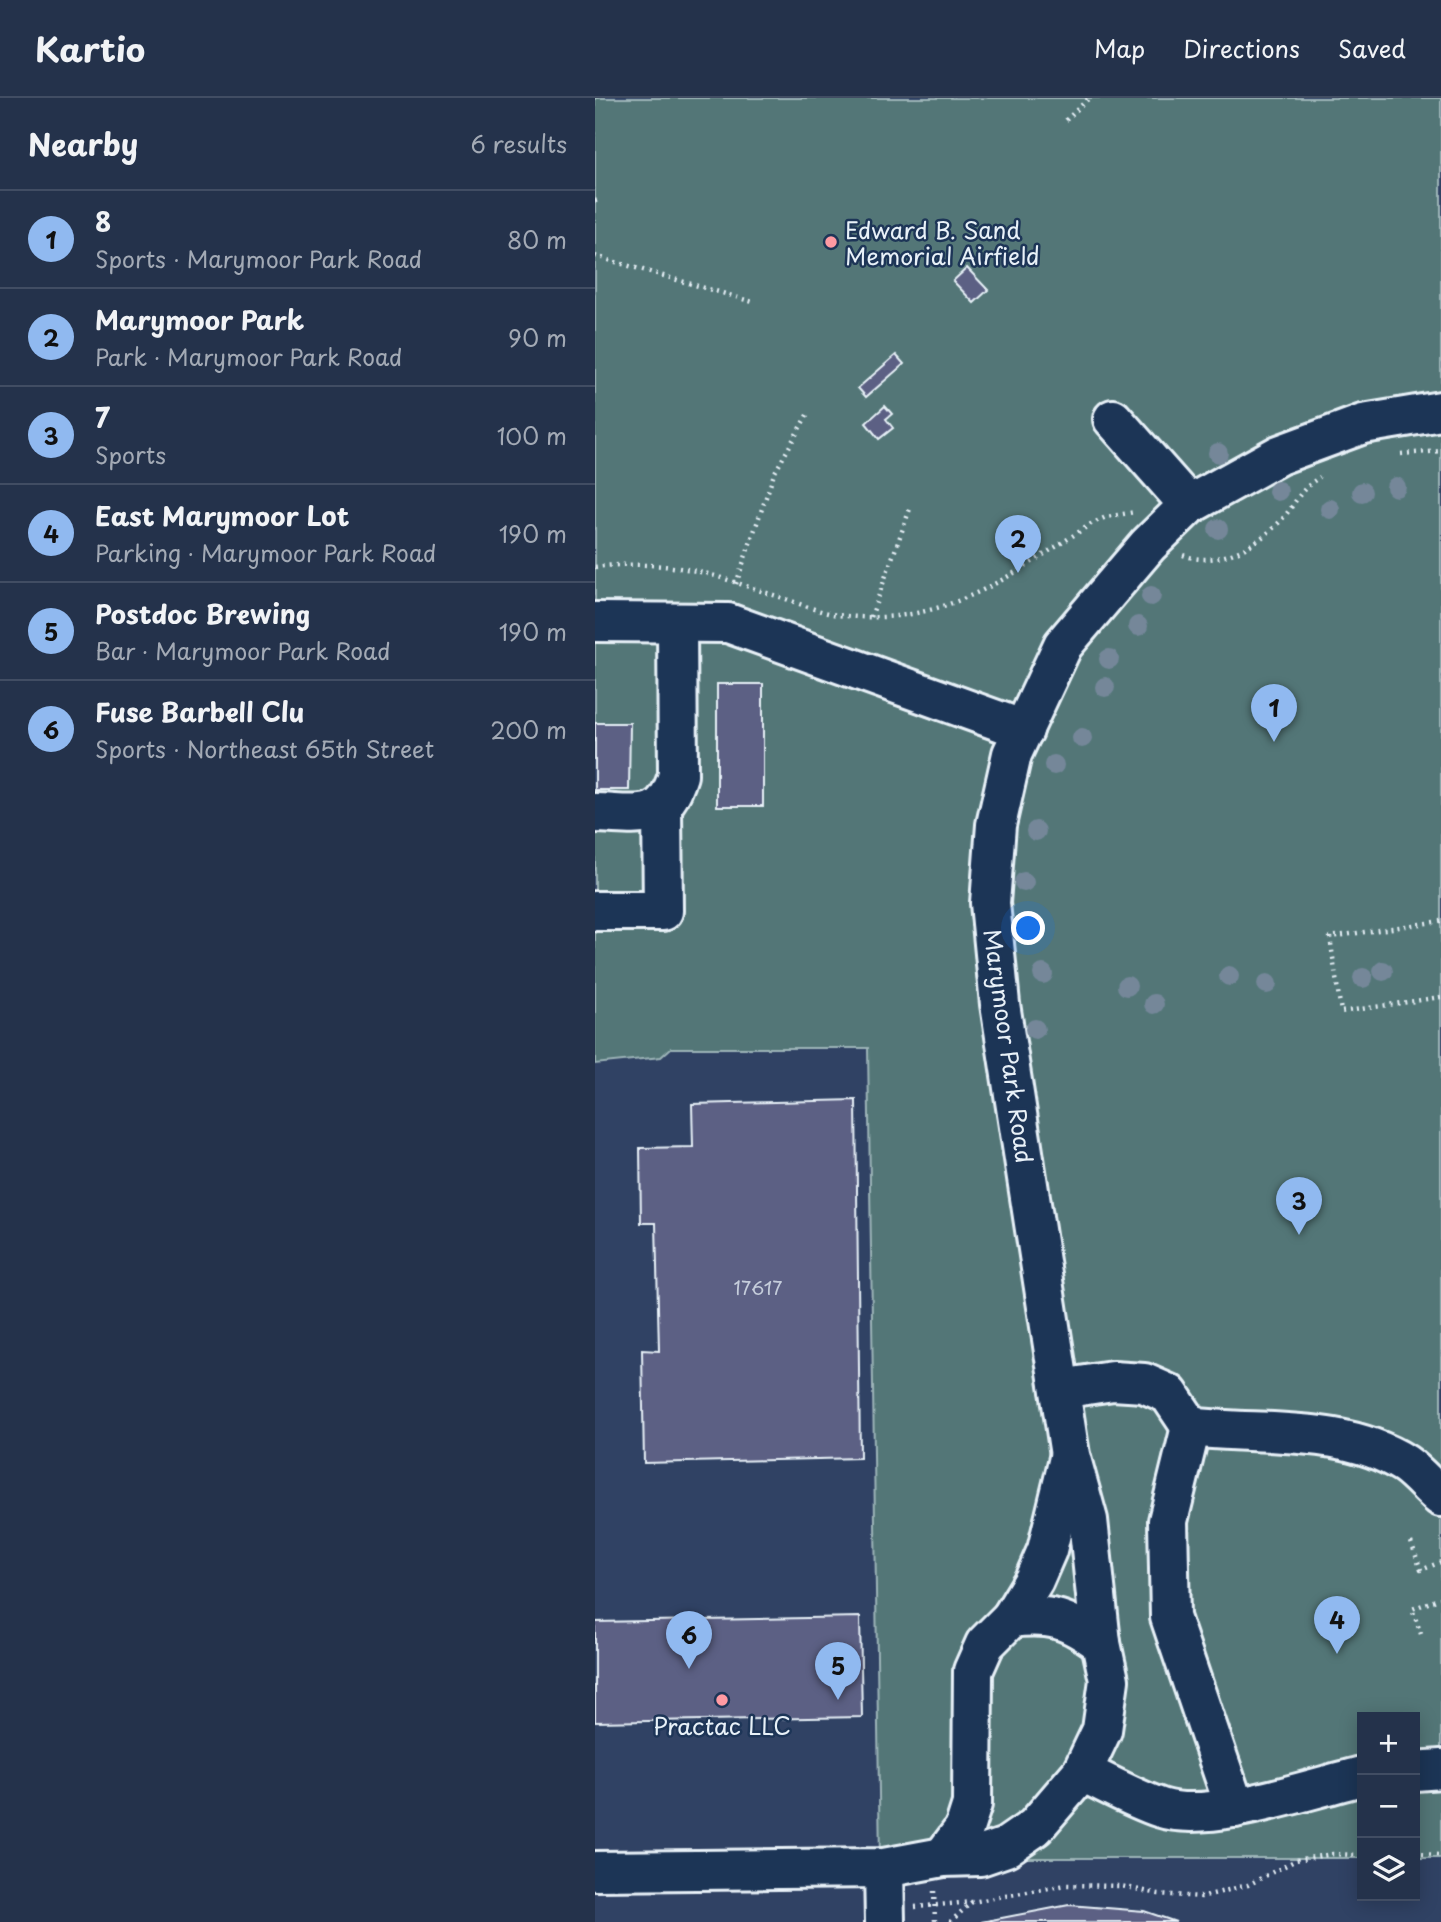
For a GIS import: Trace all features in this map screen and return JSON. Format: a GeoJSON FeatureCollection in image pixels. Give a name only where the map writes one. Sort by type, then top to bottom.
{"type":"FeatureCollection","features":[{"type":"Feature","properties":{"kind":"street","name":"Marymoor Park Road"},"geometry":{"type":"LineString","coordinates":[[595,1871],[884,1868],[943,1857],[980,1856],[1006,1847],[1035,1827],[1082,1772],[1102,1730],[1109,1679],[1101,1643],[1088,1520],[1070,1455],[1000,1004],[990,903],[996,825],[1012,754],[1063,645],[1148,545],[1189,505],[1249,470],[1291,450],[1363,424],[1441,411]]}},
{"type":"Feature","properties":{"kind":"street"},"geometry":{"type":"LineString","coordinates":[[1113,419],[1189,505]]}},
{"type":"Feature","properties":{"kind":"street"},"geometry":{"type":"LineString","coordinates":[[595,622],[728,624],[1024,730]]}},
{"type":"Feature","properties":{"kind":"street"},"geometry":{"type":"LineString","coordinates":[[595,813],[650,814],[661,808],[672,795],[678,775],[677,623]]}},
{"type":"Feature","properties":{"kind":"street"},"geometry":{"type":"LineString","coordinates":[[595,911],[663,911],[661,808]]}},
{"type":"Feature","properties":{"kind":"street"},"geometry":{"type":"LineString","coordinates":[[1061,1389],[1113,1381],[1144,1383],[1169,1394],[1191,1427],[1168,1521],[1170,1617],[1235,1808]]}},
{"type":"Feature","properties":{"kind":"street"},"geometry":{"type":"LineString","coordinates":[[1191,1427],[1295,1433],[1354,1443],[1383,1452],[1408,1466],[1441,1497]]}},
{"type":"Feature","properties":{"kind":"street","name":"Marymoor Park Road"},"geometry":{"type":"LineString","coordinates":[[943,1857],[964,1829],[972,1804],[973,1671],[985,1644],[1011,1618],[1034,1580],[1047,1550],[1070,1455]]}},
{"type":"Feature","properties":{"kind":"street"},"geometry":{"type":"LineString","coordinates":[[1011,1618],[1035,1615],[1059,1619],[1078,1626],[1101,1643]]}},
{"type":"Feature","properties":{"kind":"street"},"geometry":{"type":"LineString","coordinates":[[1420,1771],[1441,1769]]}},
{"type":"Feature","properties":{"kind":"street"},"geometry":{"type":"LineString","coordinates":[[1082,1772],[1163,1809],[1202,1812],[1235,1808],[1357,1777]]}},
{"type":"Feature","properties":{"kind":"street"},"geometry":{"type":"LineString","coordinates":[[884,1868],[898,1914]]}},
{"type":"Feature","properties":{"kind":"path"},"geometry":{"type":"LineString","coordinates":[[1066,120],[1090,98]]}},
{"type":"Feature","properties":{"kind":"path"},"geometry":{"type":"LineString","coordinates":[[595,256],[753,302]]}},
{"type":"Feature","properties":{"kind":"path"},"geometry":{"type":"LineString","coordinates":[[736,584],[774,474],[807,415]]}},
{"type":"Feature","properties":{"kind":"path"},"geometry":{"type":"LineString","coordinates":[[1395,454],[1441,451]]}},
{"type":"Feature","properties":{"kind":"path"},"geometry":{"type":"LineString","coordinates":[[1181,554],[1191,558],[1217,559],[1237,552],[1276,524],[1305,486],[1324,474]]}},
{"type":"Feature","properties":{"kind":"path"},"geometry":{"type":"LineString","coordinates":[[871,617],[911,506]]}},
{"type":"Feature","properties":{"kind":"path"},"geometry":{"type":"LineString","coordinates":[[595,567],[663,567],[695,571],[836,615],[871,617],[920,613],[956,603],[993,586],[1091,524],[1132,512],[1141,514]]}},
{"type":"Feature","properties":{"kind":"path"},"geometry":{"type":"LineString","coordinates":[[1441,921],[1330,937],[1341,1012],[1441,997]]}},
{"type":"Feature","properties":{"kind":"path"},"geometry":{"type":"LineString","coordinates":[[1411,1542],[1421,1570],[1441,1562]]}},
{"type":"Feature","properties":{"kind":"path"},"geometry":{"type":"LineString","coordinates":[[1421,1634],[1412,1609],[1441,1598]]}},
{"type":"Feature","properties":{"kind":"path"},"geometry":{"type":"LineString","coordinates":[[898,1914],[1066,1885],[1121,1886],[1159,1894],[1201,1896],[1248,1885],[1296,1860],[1333,1854],[1357,1854]]}},
{"type":"Feature","properties":{"kind":"path"},"geometry":{"type":"LineString","coordinates":[[1420,1854],[1441,1855]]}},
{"type":"Feature","properties":{"kind":"path"},"geometry":{"type":"LineString","coordinates":[[950,1922],[972,1902]]}},
{"type":"Feature","properties":{"kind":"green space"},"geometry":{"type":"Polygon","coordinates":[[[595,98],[1441,98],[1441,1858],[1420,1858],[1420,1712],[1357,1712],[1357,1858],[951,1858],[880,1861],[868,1048],[671,1048],[661,1057],[595,1064],[595,98]]]}},
{"type":"Feature","properties":{"kind":"building"},"geometry":{"type":"Polygon","coordinates":[[[967,268],[988,290],[974,303],[953,281],[967,268]]]}},
{"type":"Feature","properties":{"kind":"building"},"geometry":{"type":"Polygon","coordinates":[[[896,355],[904,364],[866,397],[858,388],[896,355]]]}},
{"type":"Feature","properties":{"kind":"building"},"geometry":{"type":"Polygon","coordinates":[[[885,406],[892,414],[886,419],[893,428],[879,439],[866,423],[885,406]]]}},
{"type":"Feature","properties":{"kind":"building"},"geometry":{"type":"Polygon","coordinates":[[[717,684],[763,684],[763,806],[717,806],[717,684]]]}},
{"type":"Feature","properties":{"kind":"building"},"geometry":{"type":"Polygon","coordinates":[[[595,723],[630,723],[629,790],[595,790],[595,723]]]}},
{"type":"Feature","properties":{"kind":"building"},"geometry":{"type":"Polygon","coordinates":[[[856,1100],[860,1458],[644,1463],[642,1350],[659,1351],[656,1223],[641,1223],[640,1148],[693,1147],[692,1104],[856,1100]]]}},
{"type":"Feature","properties":{"kind":"building"},"geometry":{"type":"Polygon","coordinates":[[[860,1617],[862,1717],[595,1722],[595,1622],[860,1617]]]}},
{"type":"Feature","properties":{"kind":"building"},"geometry":{"type":"Polygon","coordinates":[[[1069,1905],[1144,1911],[1176,1922],[981,1922],[1069,1905]]]}},
{"type":"Feature","properties":{"kind":"place","name":"Edward B. Sand Memorial Airfield"},"geometry":{"type":"Point","coordinates":[831,242]}},
{"type":"Feature","properties":{"kind":"place","name":"Marymoor Park"},"geometry":{"type":"Point","coordinates":[1018,573]}},
{"type":"Feature","properties":{"kind":"place","name":"8"},"geometry":{"type":"Point","coordinates":[1274,742]}},
{"type":"Feature","properties":{"kind":"place","name":"7"},"geometry":{"type":"Point","coordinates":[1299,1235]}},
{"type":"Feature","properties":{"kind":"place","name":"East Marymoor Lot"},"geometry":{"type":"Point","coordinates":[1337,1654]}},
{"type":"Feature","properties":{"kind":"place","name":"Fuse Barbell Clu"},"geometry":{"type":"Point","coordinates":[689,1669]}},
{"type":"Feature","properties":{"kind":"place","name":"Practac LLC"},"geometry":{"type":"Point","coordinates":[722,1700]}},
{"type":"Feature","properties":{"kind":"place","name":"Postdoc Brewing"},"geometry":{"type":"Point","coordinates":[838,1700]}}]}
